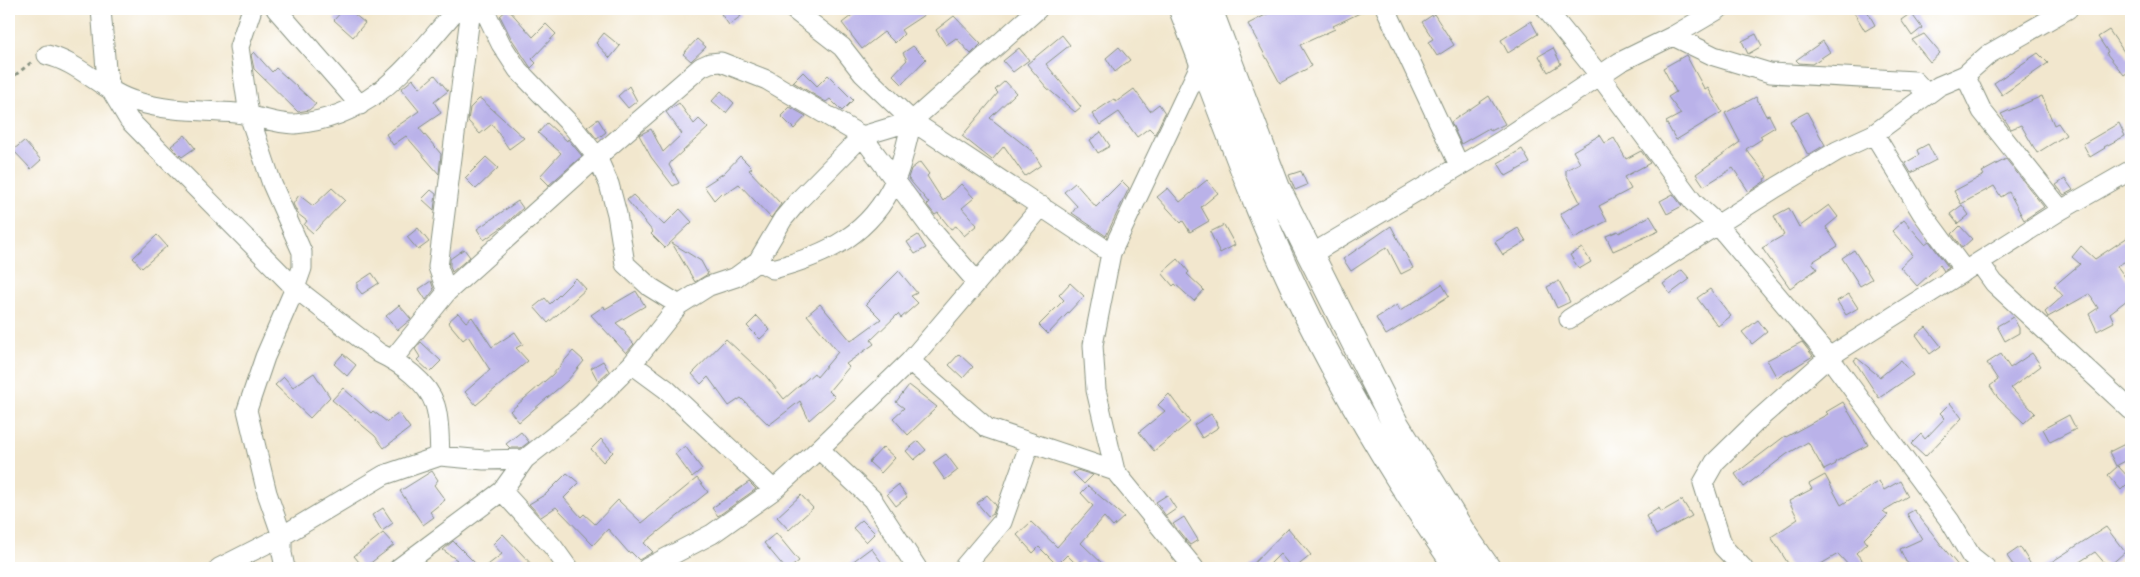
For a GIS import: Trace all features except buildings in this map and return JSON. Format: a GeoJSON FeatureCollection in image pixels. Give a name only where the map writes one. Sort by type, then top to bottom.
{"type":"FeatureCollection","features":[{"type":"Feature","properties":{"kind":"main road"},"geometry":{"type":"LineString","coordinates":[[1182,9],[1253,195],[1296,291],[1372,436],[1458,568]]}},
{"type":"Feature","properties":{"kind":"main road"},"geometry":{"type":"LineString","coordinates":[[1209,9],[1276,188],[1395,423],[1464,535],[1488,568]]}},
{"type":"Feature","properties":{"kind":"street"},"geometry":{"type":"LineString","coordinates":[[101,9],[106,69],[111,90],[129,120],[295,288],[379,353],[393,359],[428,388],[436,406],[440,456]]}},
{"type":"Feature","properties":{"kind":"street"},"geometry":{"type":"LineString","coordinates":[[252,9],[239,47],[249,115],[272,184],[302,252],[302,268],[265,357],[247,410],[267,493],[282,536],[282,553],[285,568]]}},
{"type":"Feature","properties":{"kind":"street"},"geometry":{"type":"LineString","coordinates":[[276,9],[360,105]]}},
{"type":"Feature","properties":{"kind":"street"},"geometry":{"type":"LineString","coordinates":[[47,55],[63,59],[111,90],[136,102],[175,110],[249,115],[294,124],[336,116],[360,105],[394,81],[457,9]]}},
{"type":"Feature","properties":{"kind":"street"},"geometry":{"type":"LineString","coordinates":[[447,292],[438,267],[471,9]]}},
{"type":"Feature","properties":{"kind":"street"},"geometry":{"type":"LineString","coordinates":[[484,9],[501,44],[518,70],[573,127],[597,157],[609,184],[617,214],[625,264],[650,287],[680,305]]}},
{"type":"Feature","properties":{"kind":"street"},"geometry":{"type":"LineString","coordinates":[[794,9],[842,47],[863,74],[912,121],[1111,253]]}},
{"type":"Feature","properties":{"kind":"street"},"geometry":{"type":"LineString","coordinates":[[399,568],[502,490],[525,459],[582,414],[632,364],[680,305],[709,286],[736,277],[758,261],[783,219],[862,136],[912,121],[1038,9]]}},
{"type":"Feature","properties":{"kind":"street"},"geometry":{"type":"LineString","coordinates":[[1386,9],[1459,165]]}},
{"type":"Feature","properties":{"kind":"street"},"geometry":{"type":"LineString","coordinates":[[1546,9],[1600,76],[1693,202],[1717,224],[1830,357],[1950,521],[1971,556],[1986,568]]}},
{"type":"Feature","properties":{"kind":"street"},"geometry":{"type":"LineString","coordinates":[[1310,255],[1503,140],[1620,62],[1673,36],[1719,9]]}},
{"type":"Feature","properties":{"kind":"street"},"geometry":{"type":"LineString","coordinates":[[1568,319],[1717,224],[1837,151],[1874,134],[1939,86],[1965,75],[1989,54],[2059,11]]}},
{"type":"Feature","properties":{"kind":"street"},"geometry":{"type":"LineString","coordinates":[[1673,36],[1714,56],[1770,74],[1915,81],[1927,94]]}},
{"type":"Feature","properties":{"kind":"street"},"geometry":{"type":"LineString","coordinates":[[1194,568],[1115,471],[1096,390],[1093,345],[1111,253],[1202,60]]}},
{"type":"Feature","properties":{"kind":"street"},"geometry":{"type":"LineString","coordinates":[[393,359],[447,292],[597,157],[701,67],[710,63],[721,62],[767,80],[862,136],[935,234],[976,281]]}},
{"type":"Feature","properties":{"kind":"street"},"geometry":{"type":"LineString","coordinates":[[1965,75],[1982,112],[2061,210]]}},
{"type":"Feature","properties":{"kind":"street"},"geometry":{"type":"LineString","coordinates":[[758,261],[773,269],[815,256],[855,234],[873,217],[896,180],[912,121]]}},
{"type":"Feature","properties":{"kind":"street"},"geometry":{"type":"LineString","coordinates":[[1874,134],[1922,213],[1972,267],[1994,283],[2131,410]]}},
{"type":"Feature","properties":{"kind":"street"},"geometry":{"type":"LineString","coordinates":[[1743,568],[1722,547],[1703,483],[1715,462],[1760,418],[1830,357],[2061,210],[2131,170]]}},
{"type":"Feature","properties":{"kind":"street"},"geometry":{"type":"LineString","coordinates":[[647,568],[712,534],[774,490],[819,449],[910,361],[976,281],[1042,206]]}},
{"type":"Feature","properties":{"kind":"street"},"geometry":{"type":"LineString","coordinates":[[910,361],[987,428],[1115,471]]}},
{"type":"Feature","properties":{"kind":"street"},"geometry":{"type":"LineString","coordinates":[[632,364],[666,389],[774,490]]}},
{"type":"Feature","properties":{"kind":"street"},"geometry":{"type":"LineString","coordinates":[[963,568],[1002,522],[1030,443]]}},
{"type":"Feature","properties":{"kind":"street"},"geometry":{"type":"LineString","coordinates":[[819,449],[872,499],[917,568]]}},
{"type":"Feature","properties":{"kind":"street"},"geometry":{"type":"LineString","coordinates":[[219,568],[282,536],[384,475],[440,456],[484,460],[525,459]]}},
{"type":"Feature","properties":{"kind":"street"},"geometry":{"type":"LineString","coordinates":[[502,490],[553,547],[568,568]]}},
{"type":"Feature","properties":{"kind":"path"},"geometry":{"type":"LineString","coordinates":[[9,80],[31,61],[47,55]]}}]}
